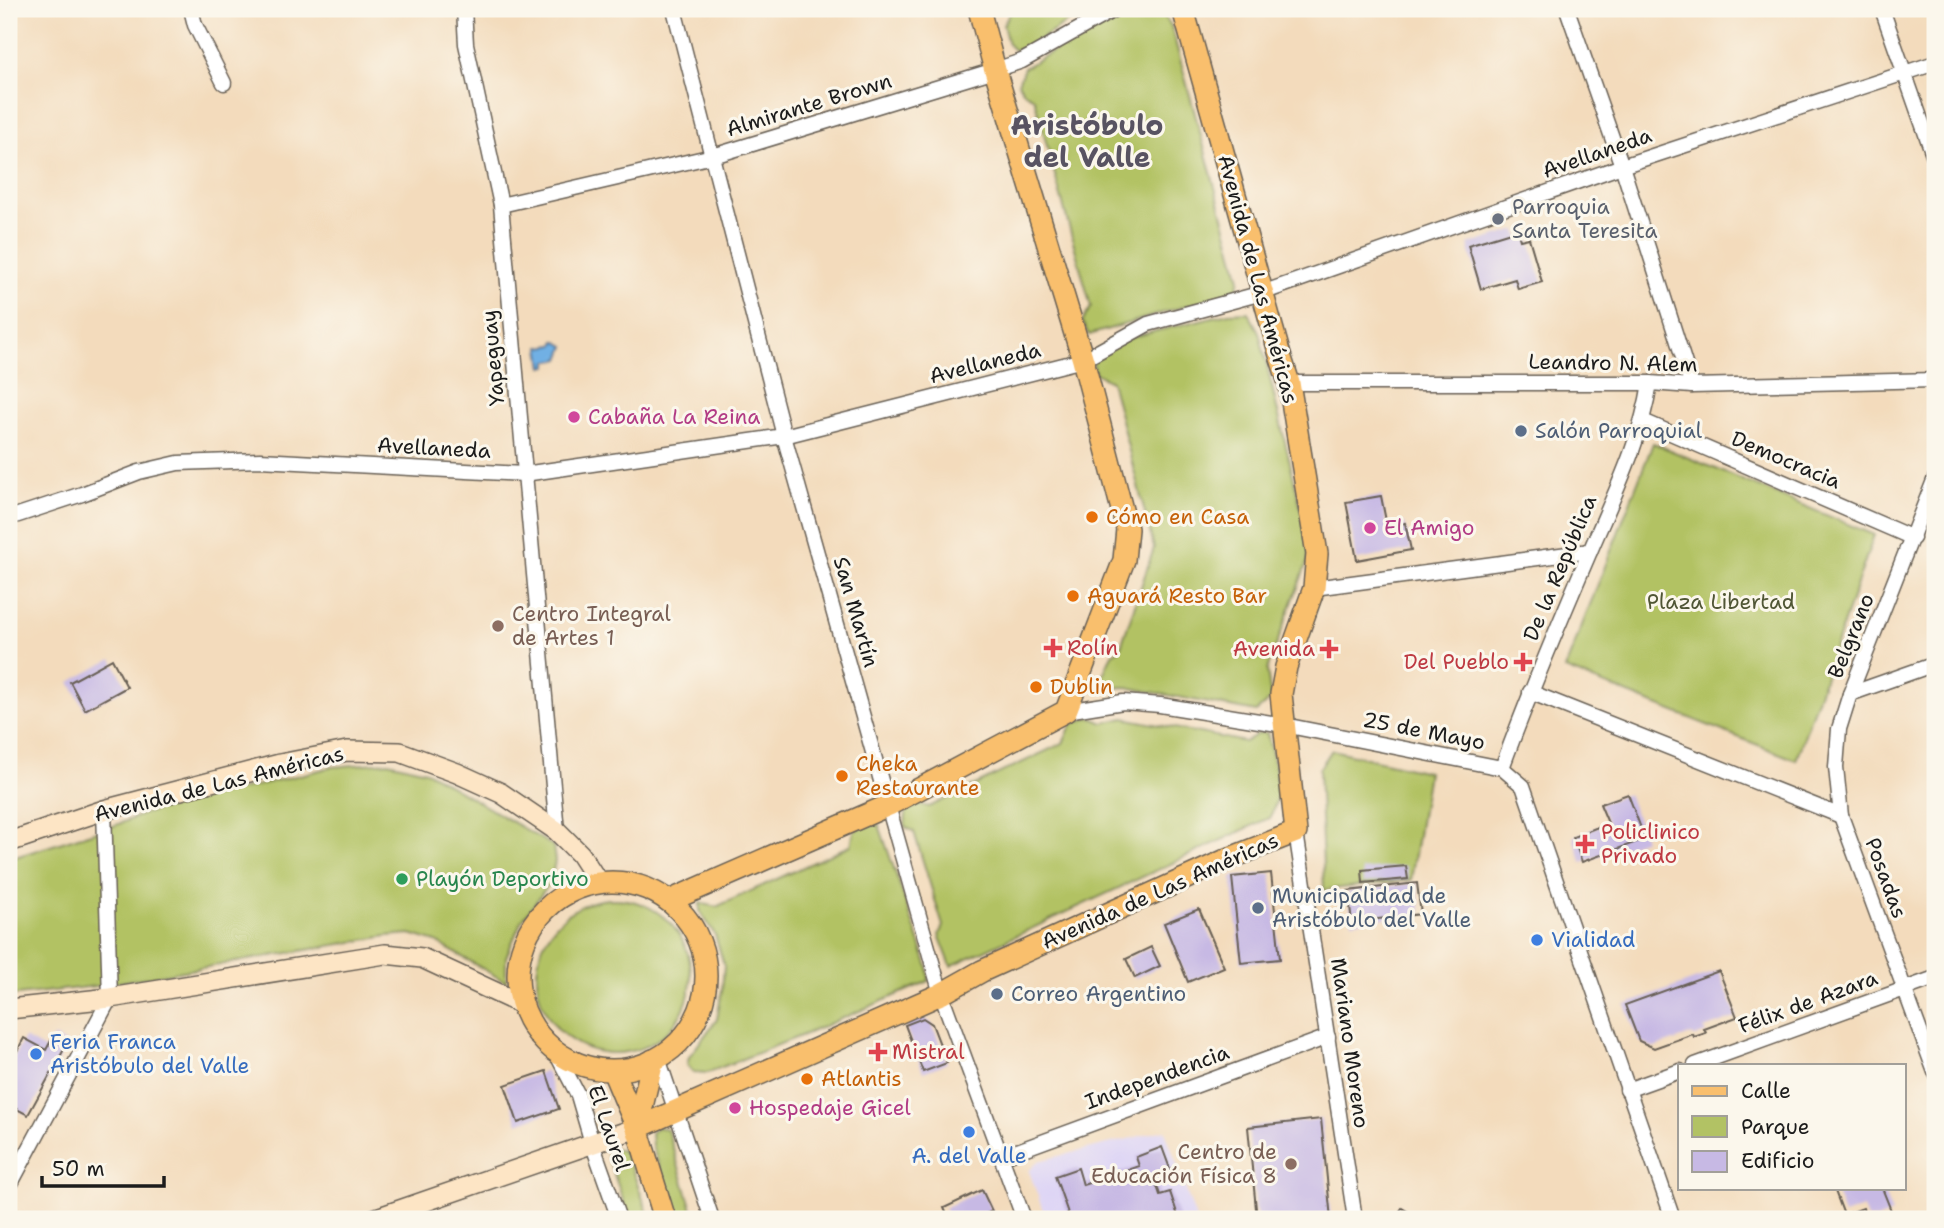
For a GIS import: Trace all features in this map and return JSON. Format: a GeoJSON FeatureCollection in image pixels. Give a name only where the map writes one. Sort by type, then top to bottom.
{"type":"FeatureCollection","features":[{"type":"Feature","properties":{"kind":"main road"},"geometry":{"type":"LineString","coordinates":[[669,901],[889,805],[1066,712],[1124,560],[1127,529],[1083,360],[979,9]]}},
{"type":"Feature","properties":{"kind":"main road","name":"Avenida de Las Américas"},"geometry":{"type":"LineString","coordinates":[[637,1128],[941,994],[982,971],[1187,877],[1296,832],[1281,694],[1286,667],[1314,589],[1317,554],[1289,383],[1183,9]]}},
{"type":"Feature","properties":{"kind":"main road","name":"Avenida de Las Américas"},"geometry":{"type":"LineString","coordinates":[[9,842],[104,810],[280,764],[346,751],[400,752],[502,793],[557,831],[580,854],[598,882]]}},
{"type":"Feature","properties":{"kind":"main road"},"geometry":{"type":"LineString","coordinates":[[598,882],[623,883],[648,889],[669,901],[691,924],[703,953],[706,984],[699,1014],[682,1040],[656,1059],[636,1068],[613,1071],[583,1066],[556,1052],[534,1031],[521,1004],[517,972],[524,940],[541,912],[567,892],[598,882]]}},
{"type":"Feature","properties":{"kind":"main road"},"geometry":{"type":"LineString","coordinates":[[9,1009],[110,998],[385,954],[422,958],[521,1004]]}},
{"type":"Feature","properties":{"kind":"main road"},"geometry":{"type":"LineString","coordinates":[[637,1128],[656,1059]]}},
{"type":"Feature","properties":{"kind":"main road"},"geometry":{"type":"LineString","coordinates":[[613,1071],[637,1128],[665,1219]]}},
{"type":"Feature","properties":{"kind":"main road"},"geometry":{"type":"LineString","coordinates":[[374,1219],[637,1128]]}},
{"type":"Feature","properties":{"kind":"street"},"geometry":{"type":"LineString","coordinates":[[191,9],[195,25],[224,83]]}},
{"type":"Feature","properties":{"kind":"street","name":"Yapeguay"},"geometry":{"type":"LineString","coordinates":[[464,9],[466,44],[501,205],[557,831]]}},
{"type":"Feature","properties":{"kind":"street","name":"San Martín"},"geometry":{"type":"LineString","coordinates":[[674,9],[784,436],[941,994],[1024,1219]]}},
{"type":"Feature","properties":{"kind":"street","name":"Almirante Brown"},"geometry":{"type":"LineString","coordinates":[[501,205],[713,156],[995,70],[1022,61],[1115,9]]}},
{"type":"Feature","properties":{"kind":"street"},"geometry":{"type":"LineString","coordinates":[[1567,9],[1622,166],[1692,386]]}},
{"type":"Feature","properties":{"kind":"street"},"geometry":{"type":"LineString","coordinates":[[1882,9],[1935,160]]}},
{"type":"Feature","properties":{"kind":"street","name":"Avellaneda"},"geometry":{"type":"LineString","coordinates":[[9,517],[82,494],[139,472],[178,463],[260,460],[524,474],[784,436],[1083,360],[1148,324],[1262,293],[1622,166],[1935,63]]}},
{"type":"Feature","properties":{"kind":"street"},"geometry":{"type":"LineString","coordinates":[[1902,379],[1935,368]]}},
{"type":"Feature","properties":{"kind":"street","name":"Leandro N. Alem"},"geometry":{"type":"LineString","coordinates":[[1289,383],[1650,383],[1692,386],[1935,380]]}},
{"type":"Feature","properties":{"kind":"street","name":"De la República"},"geometry":{"type":"LineString","coordinates":[[1502,768],[1530,692],[1643,421],[1650,383]]}},
{"type":"Feature","properties":{"kind":"street","name":"Democracia"},"geometry":{"type":"LineString","coordinates":[[1643,421],[1913,538]]}},
{"type":"Feature","properties":{"kind":"street","name":"Belgrano"},"geometry":{"type":"LineString","coordinates":[[1841,816],[1836,767],[1839,729],[1850,694],[1935,478]]}},
{"type":"Feature","properties":{"kind":"street"},"geometry":{"type":"LineString","coordinates":[[1314,589],[1590,551]]}},
{"type":"Feature","properties":{"kind":"street"},"geometry":{"type":"LineString","coordinates":[[1850,694],[1935,664]]}},
{"type":"Feature","properties":{"kind":"street"},"geometry":{"type":"LineString","coordinates":[[1530,692],[1841,816]]}},
{"type":"Feature","properties":{"kind":"street","name":"25 de Mayo"},"geometry":{"type":"LineString","coordinates":[[1066,712],[1098,705],[1138,702],[1284,725],[1502,768],[1524,786],[1673,1219]]}},
{"type":"Feature","properties":{"kind":"street"},"geometry":{"type":"LineString","coordinates":[[9,1187],[110,998],[104,810]]}},
{"type":"Feature","properties":{"kind":"street","name":"Posadas"},"geometry":{"type":"LineString","coordinates":[[1841,816],[1935,1072]]}},
{"type":"Feature","properties":{"kind":"street","name":"Mariano Moreno"},"geometry":{"type":"LineString","coordinates":[[1296,832],[1355,1219]]}},
{"type":"Feature","properties":{"kind":"street","name":"Félix de Azara"},"geometry":{"type":"LineString","coordinates":[[1698,1064],[1935,978]]}},
{"type":"Feature","properties":{"kind":"street","name":"Independencia"},"geometry":{"type":"LineString","coordinates":[[1002,1157],[1328,1037]]}},
{"type":"Feature","properties":{"kind":"street","name":"El Laurel"},"geometry":{"type":"LineString","coordinates":[[556,1052],[578,1095],[619,1219]]}},
{"type":"Feature","properties":{"kind":"street"},"geometry":{"type":"LineString","coordinates":[[656,1059],[677,1112],[712,1219]]}},
{"type":"Feature","properties":{"kind":"street"},"geometry":{"type":"LineString","coordinates":[[1627,1090],[1678,1072]]}},
{"type":"Feature","properties":{"kind":"shaded area"},"geometry":{"type":"Polygon","coordinates":[[[1165,1130],[1196,1219],[1046,1219],[1029,1171],[1038,1161],[1165,1130]]]}},
{"type":"Feature","properties":{"kind":"green space"},"geometry":{"type":"Polygon","coordinates":[[[1012,9],[1088,9],[1025,49],[1014,50],[1008,44],[1003,25],[1012,9]]]}},
{"type":"Feature","properties":{"kind":"green space"},"geometry":{"type":"Polygon","coordinates":[[[1127,9],[1160,9],[1171,26],[1240,279],[1236,291],[1089,335],[1082,322],[1091,307],[1034,98],[1025,93],[1018,83],[1024,68],[1127,9]]]}},
{"type":"Feature","properties":{"kind":"green space"},"geometry":{"type":"Polygon","coordinates":[[[1248,312],[1259,332],[1309,543],[1308,560],[1267,670],[1271,699],[1256,712],[1126,687],[1097,689],[1112,654],[1120,649],[1154,548],[1111,381],[1095,373],[1093,362],[1109,343],[1228,313],[1248,312]]]}},
{"type":"Feature","properties":{"kind":"green space","name":"Plaza Libertad"},"geometry":{"type":"Polygon","coordinates":[[[1653,443],[1874,535],[1796,760],[1565,669],[1653,443]]]}},
{"type":"Feature","properties":{"kind":"green space"},"geometry":{"type":"Polygon","coordinates":[[[1090,717],[1103,723],[1124,718],[1245,742],[1259,733],[1267,733],[1277,777],[1277,798],[1269,818],[951,966],[939,935],[943,926],[914,832],[905,827],[907,800],[929,807],[1063,743],[1072,724],[1090,717]]]}},
{"type":"Feature","properties":{"kind":"green space"},"geometry":{"type":"Polygon","coordinates":[[[1332,750],[1428,772],[1411,880],[1324,890],[1319,769],[1332,750]]]}},
{"type":"Feature","properties":{"kind":"green space"},"geometry":{"type":"Polygon","coordinates":[[[388,762],[426,771],[553,846],[555,861],[551,881],[521,922],[506,957],[506,982],[436,942],[410,934],[97,986],[9,996],[9,859],[146,813],[332,767],[388,762]]]}},
{"type":"Feature","properties":{"kind":"green space"},"geometry":{"type":"Polygon","coordinates":[[[868,822],[879,825],[928,967],[929,981],[707,1073],[693,1072],[687,1065],[689,1057],[717,1019],[724,965],[715,935],[700,911],[700,903],[716,907],[851,845],[854,831],[868,822]]]}},
{"type":"Feature","properties":{"kind":"green space"},"geometry":{"type":"Polygon","coordinates":[[[614,899],[644,905],[669,921],[685,946],[691,976],[685,1006],[669,1031],[644,1047],[614,1053],[584,1047],[559,1031],[543,1006],[537,976],[543,946],[559,921],[584,905],[614,899]]]}},
{"type":"Feature","properties":{"kind":"green space"},"geometry":{"type":"Polygon","coordinates":[[[657,1127],[667,1129],[695,1219],[678,1219],[652,1146],[651,1133],[657,1127]]]}},
{"type":"Feature","properties":{"kind":"green space"},"geometry":{"type":"Polygon","coordinates":[[[609,1146],[623,1151],[650,1219],[630,1219],[607,1155],[609,1146]]]}},
{"type":"Feature","properties":{"kind":"water"},"geometry":{"type":"Polygon","coordinates":[[[556,341],[565,346],[560,359],[548,361],[548,366],[543,367],[540,347],[554,345],[556,341]]]}},
{"type":"Feature","properties":{"kind":"building"},"geometry":{"type":"Polygon","coordinates":[[[1517,230],[1520,240],[1529,238],[1542,282],[1518,289],[1515,279],[1481,289],[1468,245],[1517,230]]]}},
{"type":"Feature","properties":{"kind":"building"},"geometry":{"type":"Polygon","coordinates":[[[1381,496],[1387,526],[1405,523],[1411,550],[1357,560],[1346,502],[1381,496]]]}},
{"type":"Feature","properties":{"kind":"building"},"geometry":{"type":"Polygon","coordinates":[[[112,659],[127,687],[85,710],[70,682],[112,659]]]}},
{"type":"Feature","properties":{"kind":"building"},"geometry":{"type":"Polygon","coordinates":[[[1628,794],[1645,839],[1582,862],[1573,837],[1608,823],[1600,804],[1628,794]]]}},
{"type":"Feature","properties":{"kind":"building"},"geometry":{"type":"Polygon","coordinates":[[[1406,866],[1408,879],[1363,883],[1362,870],[1406,866]]]}},
{"type":"Feature","properties":{"kind":"building"},"geometry":{"type":"Polygon","coordinates":[[[1271,873],[1280,959],[1241,963],[1232,877],[1271,873]]]}},
{"type":"Feature","properties":{"kind":"building"},"geometry":{"type":"Polygon","coordinates":[[[1417,883],[1421,914],[1352,922],[1348,891],[1417,883]]]}},
{"type":"Feature","properties":{"kind":"building"},"geometry":{"type":"Polygon","coordinates":[[[1199,909],[1224,967],[1188,982],[1164,923],[1199,909]]]}},
{"type":"Feature","properties":{"kind":"building"},"geometry":{"type":"Polygon","coordinates":[[[1151,947],[1160,966],[1135,978],[1126,959],[1151,947]]]}},
{"type":"Feature","properties":{"kind":"building"},"geometry":{"type":"Polygon","coordinates":[[[1719,971],[1737,1017],[1704,1029],[1706,1033],[1694,1037],[1693,1034],[1654,1048],[1639,1041],[1625,1005],[1719,971]]]}},
{"type":"Feature","properties":{"kind":"building"},"geometry":{"type":"Polygon","coordinates":[[[923,1018],[932,1024],[947,1063],[923,1072],[905,1025],[923,1018]]]}},
{"type":"Feature","properties":{"kind":"building"},"geometry":{"type":"Polygon","coordinates":[[[53,1037],[67,1044],[28,1115],[9,1105],[9,1066],[24,1038],[46,1050],[53,1037]]]}},
{"type":"Feature","properties":{"kind":"building"},"geometry":{"type":"Polygon","coordinates":[[[546,1071],[559,1109],[518,1123],[505,1085],[546,1071]]]}},
{"type":"Feature","properties":{"kind":"building"},"geometry":{"type":"Polygon","coordinates":[[[1321,1119],[1331,1219],[1257,1219],[1248,1127],[1321,1119]]]}},
{"type":"Feature","properties":{"kind":"building"},"geometry":{"type":"Polygon","coordinates":[[[1162,1147],[1173,1177],[1156,1183],[1160,1195],[1170,1192],[1179,1219],[1070,1219],[1055,1176],[1078,1168],[1083,1185],[1139,1166],[1136,1157],[1162,1147]]]}},
{"type":"Feature","properties":{"kind":"building"},"geometry":{"type":"Polygon","coordinates":[[[982,1190],[992,1211],[976,1219],[949,1219],[944,1208],[982,1190]]]}},
{"type":"Feature","properties":{"kind":"building"},"geometry":{"type":"Polygon","coordinates":[[[1883,1190],[1892,1213],[1877,1219],[1867,1219],[1863,1208],[1844,1215],[1835,1191],[1883,1190]]]}},
{"type":"Feature","properties":{"kind":"building"},"geometry":{"type":"Polygon","coordinates":[[[1402,1208],[1420,1219],[1394,1219],[1402,1208]]]}},
{"type":"Feature","properties":{"kind":"place","name":"Parroquia Santa Teresita"},"geometry":{"type":"Point","coordinates":[1498,219]}},
{"type":"Feature","properties":{"kind":"place","name":"Cabaña La Reina"},"geometry":{"type":"Point","coordinates":[574,417]}},
{"type":"Feature","properties":{"kind":"place","name":"Salón Parroquial"},"geometry":{"type":"Point","coordinates":[1521,431]}},
{"type":"Feature","properties":{"kind":"place","name":"Cómo en Casa"},"geometry":{"type":"Point","coordinates":[1092,517]}},
{"type":"Feature","properties":{"kind":"place","name":"El Amigo"},"geometry":{"type":"Point","coordinates":[1370,528]}},
{"type":"Feature","properties":{"kind":"place","name":"Aguará Resto Bar"},"geometry":{"type":"Point","coordinates":[1073,596]}},
{"type":"Feature","properties":{"kind":"place","name":"Centro Integral de Artes 1"},"geometry":{"type":"Point","coordinates":[498,626]}},
{"type":"Feature","properties":{"kind":"place","name":"Rolín"},"geometry":{"type":"Point","coordinates":[1053,648]}},
{"type":"Feature","properties":{"kind":"place","name":"Avenida"},"geometry":{"type":"Point","coordinates":[1329,649]}},
{"type":"Feature","properties":{"kind":"place","name":"Del Pueblo"},"geometry":{"type":"Point","coordinates":[1523,662]}},
{"type":"Feature","properties":{"kind":"place","name":"Dublin"},"geometry":{"type":"Point","coordinates":[1036,687]}},
{"type":"Feature","properties":{"kind":"place","name":"Cheka Restaurante"},"geometry":{"type":"Point","coordinates":[842,776]}},
{"type":"Feature","properties":{"kind":"place","name":"Policlinico Privado"},"geometry":{"type":"Point","coordinates":[1585,844]}},
{"type":"Feature","properties":{"kind":"place","name":"Playón Deportivo"},"geometry":{"type":"Point","coordinates":[402,879]}},
{"type":"Feature","properties":{"kind":"place","name":"Municipalidad de Aristóbulo del Valle"},"geometry":{"type":"Point","coordinates":[1258,908]}},
{"type":"Feature","properties":{"kind":"place","name":"Vialidad"},"geometry":{"type":"Point","coordinates":[1537,940]}},
{"type":"Feature","properties":{"kind":"place","name":"Correo Argentino"},"geometry":{"type":"Point","coordinates":[997,994]}},
{"type":"Feature","properties":{"kind":"place","name":"Mistral"},"geometry":{"type":"Point","coordinates":[878,1052]}},
{"type":"Feature","properties":{"kind":"place","name":"Feria Franca Aristóbulo del Valle"},"geometry":{"type":"Point","coordinates":[36,1054]}},
{"type":"Feature","properties":{"kind":"place","name":"Atlantis"},"geometry":{"type":"Point","coordinates":[807,1079]}},
{"type":"Feature","properties":{"kind":"place","name":"Hospedaje Gicel"},"geometry":{"type":"Point","coordinates":[735,1108]}},
{"type":"Feature","properties":{"kind":"place","name":"A. del Valle"},"geometry":{"type":"Point","coordinates":[969,1132]}},
{"type":"Feature","properties":{"kind":"place","name":"Centro de Educación Física 8"},"geometry":{"type":"Point","coordinates":[1291,1164]}},
{"type":"Feature","properties":{"kind":"district","name":"Aristóbulo del Valle"},"geometry":{"type":"Point","coordinates":[1087,141]}}]}
